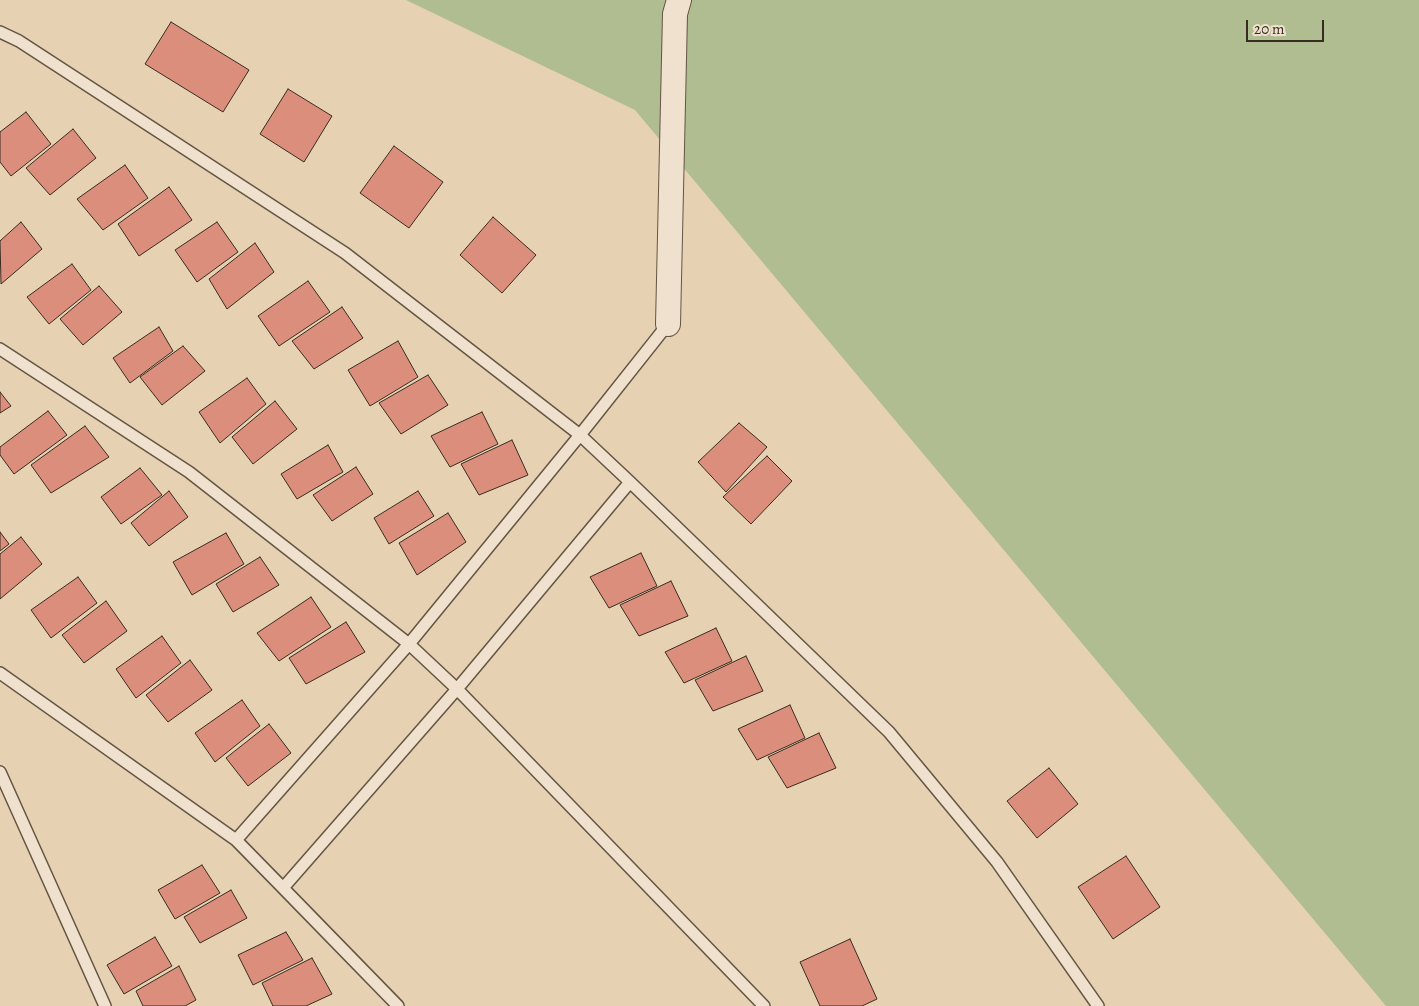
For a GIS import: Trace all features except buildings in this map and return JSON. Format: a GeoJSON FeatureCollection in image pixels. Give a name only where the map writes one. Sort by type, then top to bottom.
{"type":"FeatureCollection","features":[{"type":"Feature","properties":{"kind":"street"},"geometry":{"type":"LineString","coordinates":[[668,324],[675,14],[679,0]]}},
{"type":"Feature","properties":{"kind":"lane"},"geometry":{"type":"LineString","coordinates":[[0,32],[18,41],[345,253],[580,435],[889,732],[997,862],[1098,1006]]}},
{"type":"Feature","properties":{"kind":"lane"},"geometry":{"type":"LineString","coordinates":[[236,840],[409,644],[668,324]]}},
{"type":"Feature","properties":{"kind":"lane"},"geometry":{"type":"LineString","coordinates":[[0,348],[189,472],[409,644],[456,689],[764,1006]]}},
{"type":"Feature","properties":{"kind":"lane"},"geometry":{"type":"LineString","coordinates":[[283,888],[456,689],[630,482]]}},
{"type":"Feature","properties":{"kind":"lane"},"geometry":{"type":"LineString","coordinates":[[0,673],[236,840],[398,1006]]}},
{"type":"Feature","properties":{"kind":"lane"},"geometry":{"type":"LineString","coordinates":[[0,772],[105,1006]]}},
{"type":"Feature","properties":{"kind":"green space"},"geometry":{"type":"Polygon","coordinates":[[[406,0],[1419,0],[1419,1006],[1386,1006],[635,110],[406,0]]]}}]}
